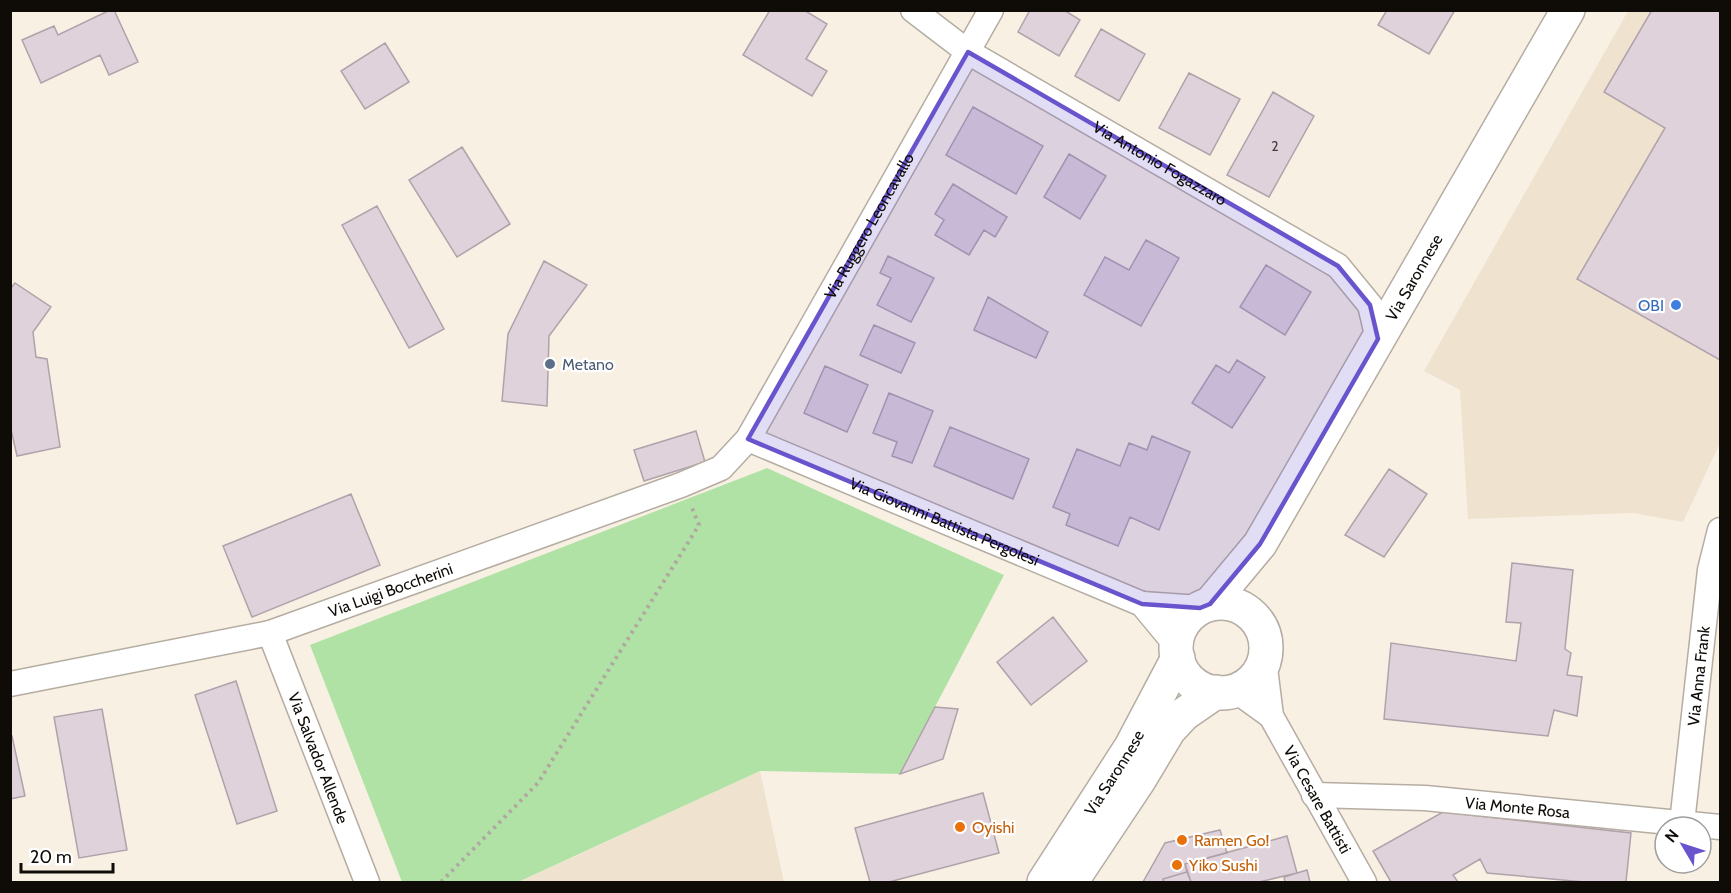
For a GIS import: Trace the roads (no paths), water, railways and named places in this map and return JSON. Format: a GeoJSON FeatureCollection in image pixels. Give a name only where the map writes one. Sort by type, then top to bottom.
{"type":"FeatureCollection","features":[{"type":"Feature","properties":{"kind":"main road","name":"Via Saronnese"},"geometry":{"type":"LineString","coordinates":[[1044,882],[1131,747],[1177,652],[1185,622],[1205,606],[1260,544],[1568,10]]}},
{"type":"Feature","properties":{"kind":"main road","name":"Via Saronnese"},"geometry":{"type":"LineString","coordinates":[[1252,615],[1260,544]]}},
{"type":"Feature","properties":{"kind":"main road"},"geometry":{"type":"LineString","coordinates":[[1205,606],[1229,604],[1252,615],[1264,636],[1264,660]]}},
{"type":"Feature","properties":{"kind":"main road"},"geometry":{"type":"LineString","coordinates":[[1177,652],[1182,670],[1191,681],[1225,691]]}},
{"type":"Feature","properties":{"kind":"main road","name":"Via Saronnese"},"geometry":{"type":"LineString","coordinates":[[1071,882],[1139,780],[1168,730],[1184,714],[1225,691],[1252,681],[1264,660]]}},
{"type":"Feature","properties":{"kind":"street","name":"Via Antonio Fogazzaro"},"geometry":{"type":"LineString","coordinates":[[913,10],[968,52],[1338,266],[1370,305],[1378,339]]}},
{"type":"Feature","properties":{"kind":"street","name":"Via Ruggero Leoncavallo"},"geometry":{"type":"LineString","coordinates":[[748,439],[991,10]]}},
{"type":"Feature","properties":{"kind":"street","name":"Via Luigi Boccherini"},"geometry":{"type":"LineString","coordinates":[[10,684],[270,633],[681,485],[721,468],[748,439]]}},
{"type":"Feature","properties":{"kind":"street","name":"Via Giovanni Battista Pergolesi"},"geometry":{"type":"LineString","coordinates":[[748,439],[1142,604],[1205,606]]}},
{"type":"Feature","properties":{"kind":"street","name":"Via Anna Frank"},"geometry":{"type":"LineString","coordinates":[[1683,815],[1710,570],[1720,530]]}},
{"type":"Feature","properties":{"kind":"street","name":"Via Giovanni Battista Pergolesi"},"geometry":{"type":"LineString","coordinates":[[1142,604],[1177,652]]}},
{"type":"Feature","properties":{"kind":"street","name":"Via Salvador Allende"},"geometry":{"type":"LineString","coordinates":[[270,633],[366,882]]}},
{"type":"Feature","properties":{"kind":"street","name":"Via Cesare Battisti"},"geometry":{"type":"LineString","coordinates":[[1264,660],[1271,716],[1364,882]]}},
{"type":"Feature","properties":{"kind":"street","name":"Via Cesare Battisti"},"geometry":{"type":"LineString","coordinates":[[1225,691],[1271,716]]}},
{"type":"Feature","properties":{"kind":"street","name":"Via Monte Rosa"},"geometry":{"type":"LineString","coordinates":[[1314,795],[1425,798],[1653,820]]}},
{"type":"Feature","properties":{"kind":"place","name":"OBI"},"geometry":{"type":"Point","coordinates":[1676,305]}},
{"type":"Feature","properties":{"kind":"place","name":"Metano"},"geometry":{"type":"Point","coordinates":[550,364]}},
{"type":"Feature","properties":{"kind":"place","name":"Oyishi"},"geometry":{"type":"Point","coordinates":[960,827]}},
{"type":"Feature","properties":{"kind":"place","name":"Ramen Go!"},"geometry":{"type":"Point","coordinates":[1182,840]}},
{"type":"Feature","properties":{"kind":"place","name":"Yiko Sushi"},"geometry":{"type":"Point","coordinates":[1177,865]}}]}
